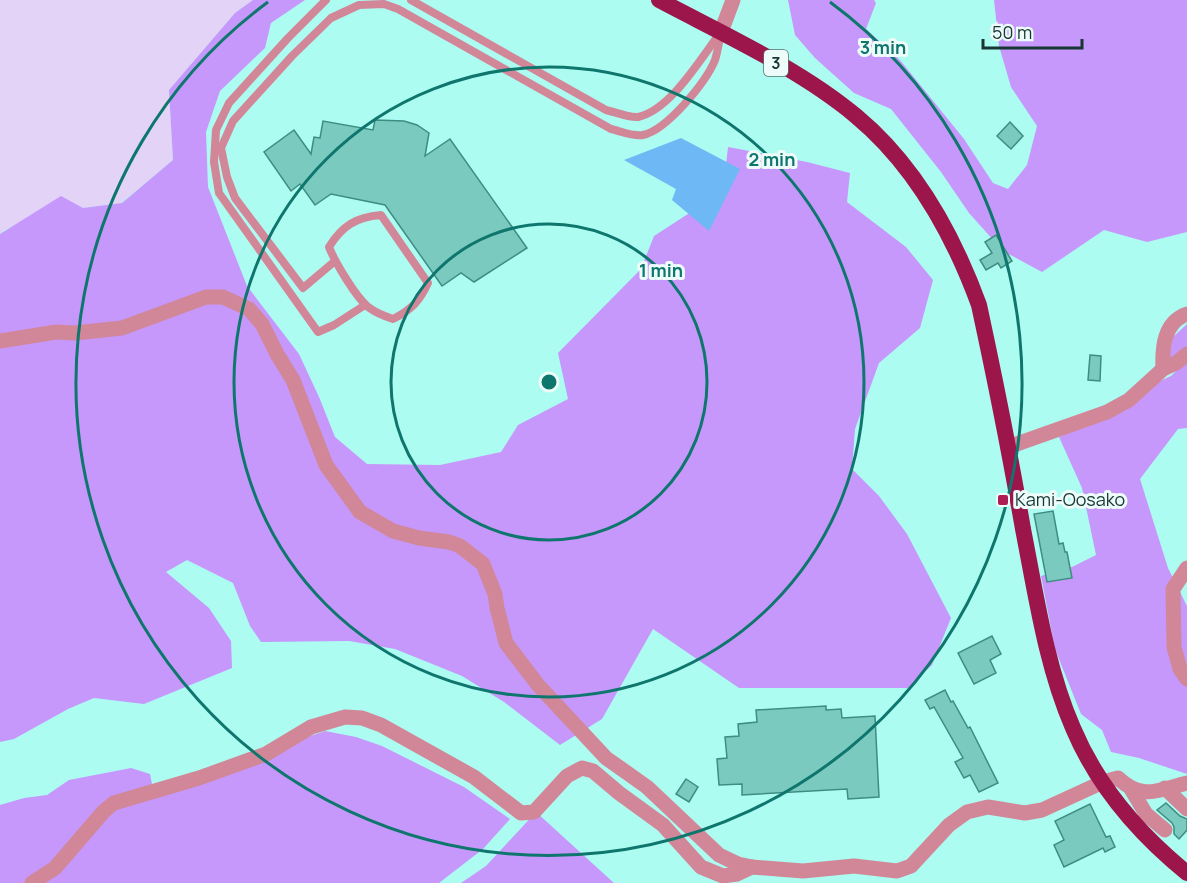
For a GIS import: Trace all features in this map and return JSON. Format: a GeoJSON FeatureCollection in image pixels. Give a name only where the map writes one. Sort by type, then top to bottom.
{"type":"FeatureCollection","features":[{"type":"Feature","properties":{"kind":"highway","name":"3"},"geometry":{"type":"LineString","coordinates":[[659,0],[812,84],[857,117],[906,168],[935,209],[966,269],[979,305],[1033,581],[1059,688],[1072,727],[1103,782],[1165,856],[1187,873]]}},
{"type":"Feature","properties":{"kind":"street"},"geometry":{"type":"LineString","coordinates":[[721,32],[733,0]]}},
{"type":"Feature","properties":{"kind":"street"},"geometry":{"type":"LineString","coordinates":[[0,341],[56,332],[75,333],[122,328],[206,297],[223,297],[249,309],[262,324],[293,380],[326,465],[360,512],[393,531],[460,546],[483,564],[495,594],[496,609],[506,643],[538,685],[606,759],[647,787],[719,855],[738,864],[803,871],[854,866],[897,872],[911,866],[949,825],[967,812],[988,807],[1025,813],[1042,810],[1103,782],[1118,778],[1136,792],[1147,792],[1187,783]]}},
{"type":"Feature","properties":{"kind":"street"},"geometry":{"type":"LineString","coordinates":[[1163,369],[1162,356],[1166,332],[1172,322],[1187,314]]}},
{"type":"Feature","properties":{"kind":"street"},"geometry":{"type":"LineString","coordinates":[[1008,447],[1107,412],[1130,400],[1163,369],[1176,363],[1187,354]]}},
{"type":"Feature","properties":{"kind":"street"},"geometry":{"type":"LineString","coordinates":[[1187,568],[1173,589],[1174,648],[1180,669],[1187,679]]}},
{"type":"Feature","properties":{"kind":"street"},"geometry":{"type":"LineString","coordinates":[[32,883],[55,868],[104,811],[114,803],[198,778],[267,754],[311,726],[345,717],[362,718],[381,725],[474,777],[521,813],[534,812],[567,776],[582,768],[593,771],[663,825],[701,867],[723,876],[737,874],[752,867]]}},
{"type":"Feature","properties":{"kind":"street"},"geometry":{"type":"LineString","coordinates":[[1165,788],[1187,809]]}},
{"type":"Feature","properties":{"kind":"street"},"geometry":{"type":"LineString","coordinates":[[1131,789],[1146,814],[1166,831]]}},
{"type":"Feature","properties":{"kind":"lane"},"geometry":{"type":"LineString","coordinates":[[326,0],[229,103],[216,130],[214,162],[219,193],[318,332],[334,325],[365,305]]}},
{"type":"Feature","properties":{"kind":"lane"},"geometry":{"type":"LineString","coordinates":[[411,0],[606,110],[636,117],[654,111],[672,96],[721,32]]}},
{"type":"Feature","properties":{"kind":"lane"},"geometry":{"type":"LineString","coordinates":[[334,261],[303,288],[235,198],[227,177],[221,148],[233,121],[292,56],[332,18],[359,5],[384,4],[398,9],[611,129],[641,136],[659,129],[676,114],[695,91],[715,60],[721,32]]}},
{"type":"Feature","properties":{"kind":"lane"},"geometry":{"type":"LineString","coordinates":[[381,215],[428,283],[421,298],[409,311],[393,319],[378,314],[365,305],[334,261],[329,247],[338,232],[352,221],[381,215]]}},
{"type":"Feature","properties":{"kind":"shaded area"},"geometry":{"type":"Polygon","coordinates":[[[0,0],[253,0],[235,13],[169,90],[173,160],[121,203],[83,208],[6,229],[0,234],[0,0]]]}},
{"type":"Feature","properties":{"kind":"shaded area"},"geometry":{"type":"Polygon","coordinates":[[[253,0],[305,0],[271,23],[265,48],[220,91],[206,132],[208,187],[247,286],[299,354],[335,437],[367,464],[440,465],[501,452],[518,425],[568,399],[558,353],[641,269],[654,236],[694,210],[724,182],[728,147],[850,173],[847,202],[906,247],[933,280],[920,328],[879,363],[855,429],[852,469],[879,496],[907,534],[951,618],[932,665],[908,688],[739,688],[653,629],[602,719],[560,745],[504,702],[462,676],[395,649],[349,641],[261,642],[250,626],[233,583],[187,560],[166,572],[209,608],[231,641],[232,668],[144,704],[94,698],[68,709],[14,739],[0,742],[0,234],[61,196],[83,208],[122,203],[173,160],[169,90],[235,13],[253,0]]]}},
{"type":"Feature","properties":{"kind":"shaded area"},"geometry":{"type":"Polygon","coordinates":[[[788,0],[874,0],[876,3],[866,29],[900,60],[964,139],[993,183],[1008,189],[1027,165],[1037,126],[1011,87],[999,46],[994,0],[1187,0],[1187,232],[1147,242],[1104,230],[1042,272],[1003,251],[969,213],[941,172],[891,109],[854,93],[815,58],[795,35],[788,0]]]}},
{"type":"Feature","properties":{"kind":"shaded area"},"geometry":{"type":"Polygon","coordinates":[[[1187,324],[1187,348],[1175,360],[1169,358],[1173,337],[1187,324]]]}},
{"type":"Feature","properties":{"kind":"shaded area"},"geometry":{"type":"Polygon","coordinates":[[[1187,360],[1187,428],[1178,429],[1140,479],[1168,568],[1187,606],[1187,774],[1139,758],[1111,752],[1102,730],[1081,714],[1055,649],[1041,576],[1072,567],[1096,555],[1082,488],[1059,437],[1115,410],[1153,384],[1171,376],[1187,360]]]}},
{"type":"Feature","properties":{"kind":"shaded area"},"geometry":{"type":"Polygon","coordinates":[[[325,731],[356,737],[382,746],[464,787],[510,819],[483,849],[439,883],[0,883],[0,805],[24,798],[47,795],[69,780],[131,768],[150,774],[153,789],[325,731]]]}},
{"type":"Feature","properties":{"kind":"shaded area"},"geometry":{"type":"Polygon","coordinates":[[[536,812],[614,883],[461,883],[486,866],[536,812]]]}},
{"type":"Feature","properties":{"kind":"water"},"geometry":{"type":"Polygon","coordinates":[[[681,138],[740,169],[709,231],[672,200],[676,189],[624,160],[681,138]]]}},
{"type":"Feature","properties":{"kind":"building"},"geometry":{"type":"Polygon","coordinates":[[[375,120],[404,121],[417,125],[429,133],[425,156],[450,139],[527,248],[474,282],[461,273],[442,286],[385,205],[331,194],[315,205],[300,184],[291,191],[264,152],[294,130],[311,154],[314,137],[320,138],[323,121],[373,130],[375,120]]]}},
{"type":"Feature","properties":{"kind":"building"},"geometry":{"type":"Polygon","coordinates":[[[1010,122],[1023,136],[1011,149],[997,136],[1010,122]]]}},
{"type":"Feature","properties":{"kind":"building"},"geometry":{"type":"Polygon","coordinates":[[[996,235],[1012,261],[1001,268],[998,263],[986,270],[980,260],[992,253],[985,242],[996,235]]]}},
{"type":"Feature","properties":{"kind":"building"},"geometry":{"type":"Polygon","coordinates":[[[1090,355],[1101,356],[1100,381],[1088,380],[1090,355]]]}},
{"type":"Feature","properties":{"kind":"building"},"geometry":{"type":"Polygon","coordinates":[[[1053,511],[1059,544],[1063,543],[1065,552],[1067,552],[1072,578],[1047,582],[1034,514],[1053,511]]]}},
{"type":"Feature","properties":{"kind":"building"},"geometry":{"type":"Polygon","coordinates":[[[992,636],[1001,654],[990,660],[996,673],[974,684],[958,653],[992,636]]]}},
{"type":"Feature","properties":{"kind":"building"},"geometry":{"type":"Polygon","coordinates":[[[945,690],[968,728],[970,727],[998,783],[979,792],[970,775],[964,778],[955,762],[963,758],[934,707],[930,709],[925,700],[945,690]]]}},
{"type":"Feature","properties":{"kind":"building"},"geometry":{"type":"Polygon","coordinates":[[[826,706],[826,710],[841,709],[842,718],[875,716],[879,797],[848,799],[847,789],[742,795],[742,784],[719,785],[717,759],[727,758],[725,737],[739,736],[738,724],[757,722],[756,710],[826,706]]]}},
{"type":"Feature","properties":{"kind":"building"},"geometry":{"type":"Polygon","coordinates":[[[686,779],[698,787],[689,802],[676,794],[686,779]]]}},
{"type":"Feature","properties":{"kind":"building"},"geometry":{"type":"Polygon","coordinates":[[[1166,803],[1180,816],[1187,819],[1187,830],[1179,839],[1174,834],[1172,823],[1157,810],[1166,803]]]}},
{"type":"Feature","properties":{"kind":"building"},"geometry":{"type":"Polygon","coordinates":[[[1090,804],[1106,837],[1110,836],[1115,847],[1105,852],[1103,848],[1064,867],[1054,845],[1064,840],[1055,821],[1090,804]]]}},
{"type":"Feature","properties":{"kind":"place","name":"Kami-Oosako"},"geometry":{"type":"Point","coordinates":[1003,500]}}]}
